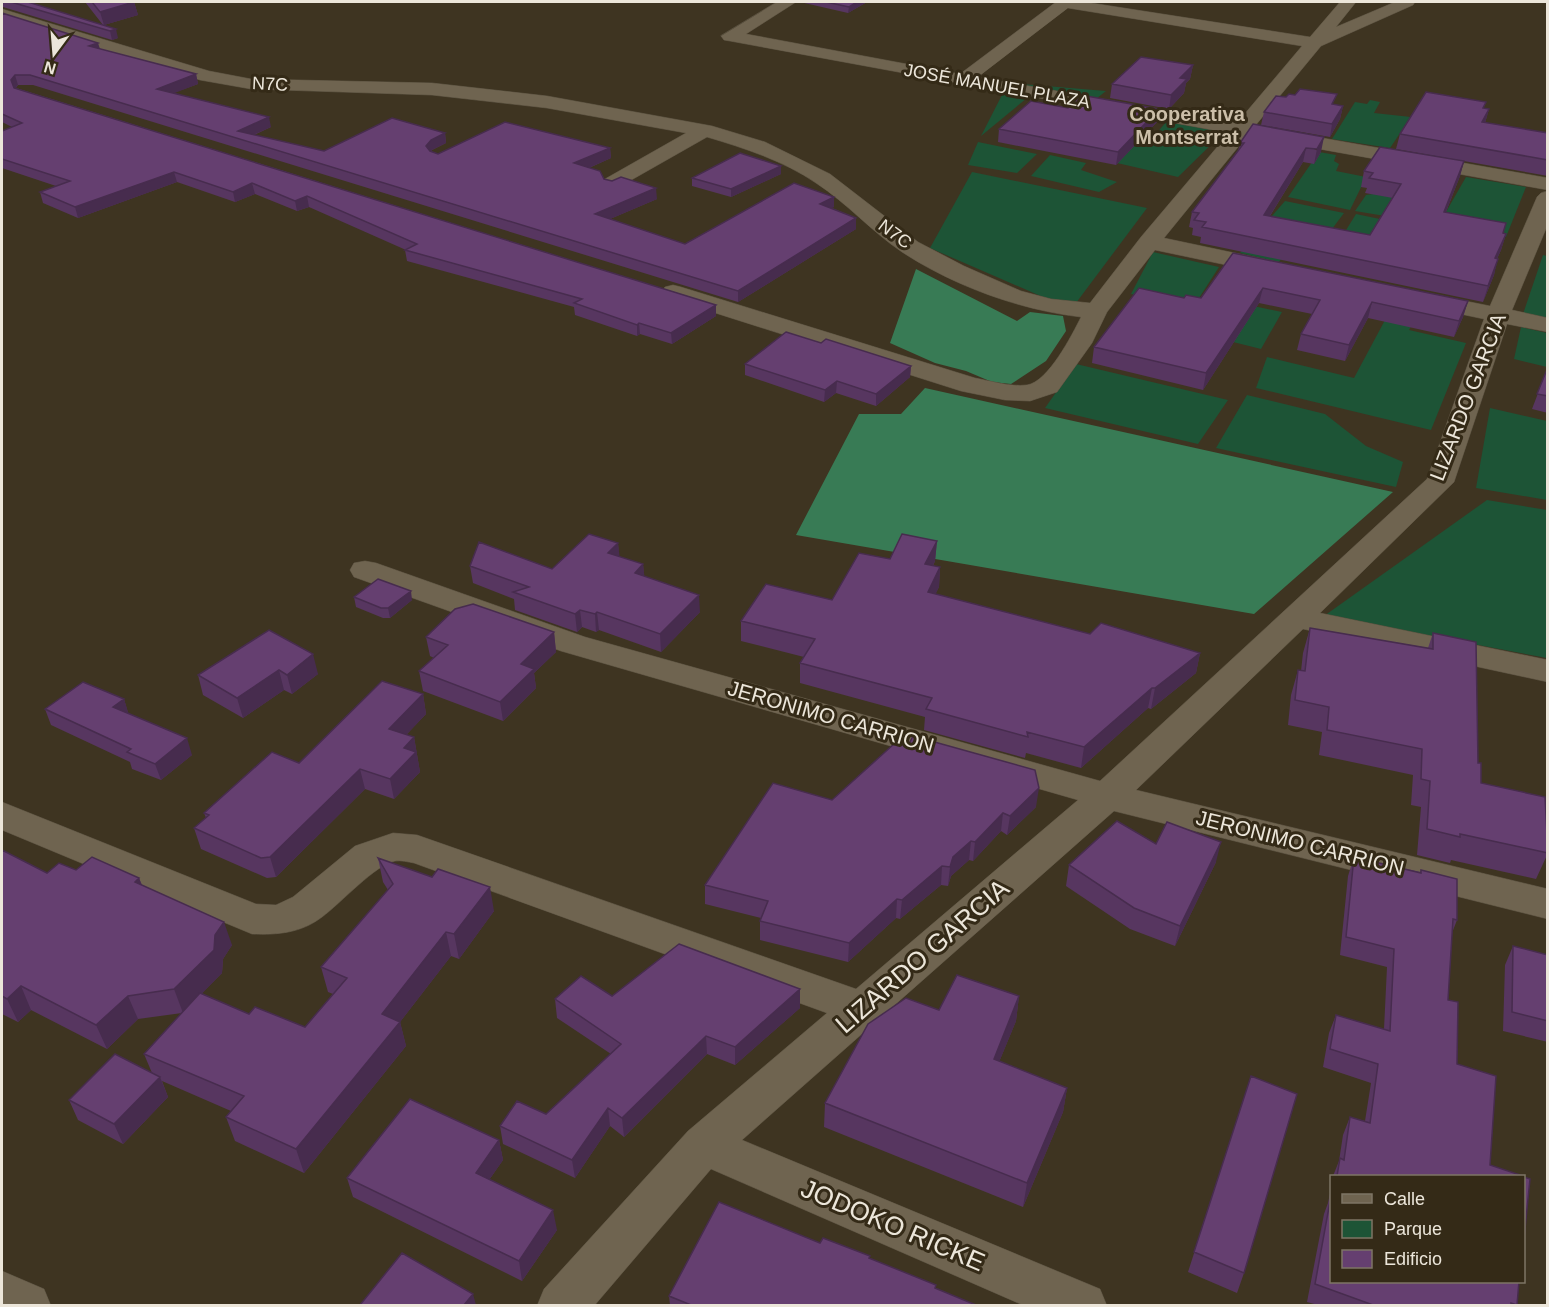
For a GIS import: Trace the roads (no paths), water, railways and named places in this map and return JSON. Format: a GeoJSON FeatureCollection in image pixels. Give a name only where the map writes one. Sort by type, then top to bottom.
{"type":"FeatureCollection","features":[{"type":"Feature","properties":{"kind":"street","name":"N7C"},"geometry":{"type":"LineString","coordinates":[[2,12],[26,2]]}},
{"type":"Feature","properties":{"kind":"street","name":"JOSÉ MANUEL PLAZA"},"geometry":{"type":"LineString","coordinates":[[788,2],[730,36],[963,80],[1548,184]]}},
{"type":"Feature","properties":{"kind":"street"},"geometry":{"type":"LineString","coordinates":[[963,80],[1065,2],[1313,43],[1407,2]]}},
{"type":"Feature","properties":{"kind":"street"},"geometry":{"type":"LineString","coordinates":[[651,285],[970,385],[1005,392],[1030,393],[1048,386],[1080,343],[1096,311],[1149,242],[1348,2]]}},
{"type":"Feature","properties":{"kind":"street","name":"N7C"},"geometry":{"type":"LineString","coordinates":[[2,12],[206,75],[251,84],[432,89],[547,102],[705,130],[758,146],[823,178],[910,247],[956,271],[1013,296],[1050,306],[1096,311]]}},
{"type":"Feature","properties":{"kind":"street"},"geometry":{"type":"LineString","coordinates":[[515,118],[547,102]]}},
{"type":"Feature","properties":{"kind":"street"},"geometry":{"type":"LineString","coordinates":[[612,183],[705,130]]}},
{"type":"Feature","properties":{"kind":"street","name":"LIZARDO GARCIA"},"geometry":{"type":"LineString","coordinates":[[562,1305],[704,1145],[1107,796],[1440,482],[1498,315],[1548,198]]}},
{"type":"Feature","properties":{"kind":"street"},"geometry":{"type":"LineString","coordinates":[[1149,242],[1300,273]]}},
{"type":"Feature","properties":{"kind":"street"},"geometry":{"type":"LineString","coordinates":[[1405,295],[1548,325]]}},
{"type":"Feature","properties":{"kind":"street","name":"JERONIMO CARRION"},"geometry":{"type":"LineString","coordinates":[[365,570],[573,644],[1107,796],[1548,904]]}},
{"type":"Feature","properties":{"kind":"street"},"geometry":{"type":"LineString","coordinates":[[1296,618],[1548,671]]}},
{"type":"Feature","properties":{"kind":"street"},"geometry":{"type":"LineString","coordinates":[[2,815],[252,919],[280,920],[307,908],[369,856],[393,847],[417,849],[862,1008]]}},
{"type":"Feature","properties":{"kind":"street","name":"JODOKO RICKE"},"geometry":{"type":"LineString","coordinates":[[704,1145],[1082,1305]]}},
{"type":"Feature","properties":{"kind":"street"},"geometry":{"type":"LineString","coordinates":[[2,1294],[26,1305]]}},
{"type":"Feature","properties":{"kind":"district","name":"Cooperativa Montserrat"},"geometry":{"type":"Point","coordinates":[1187,126]}}]}
